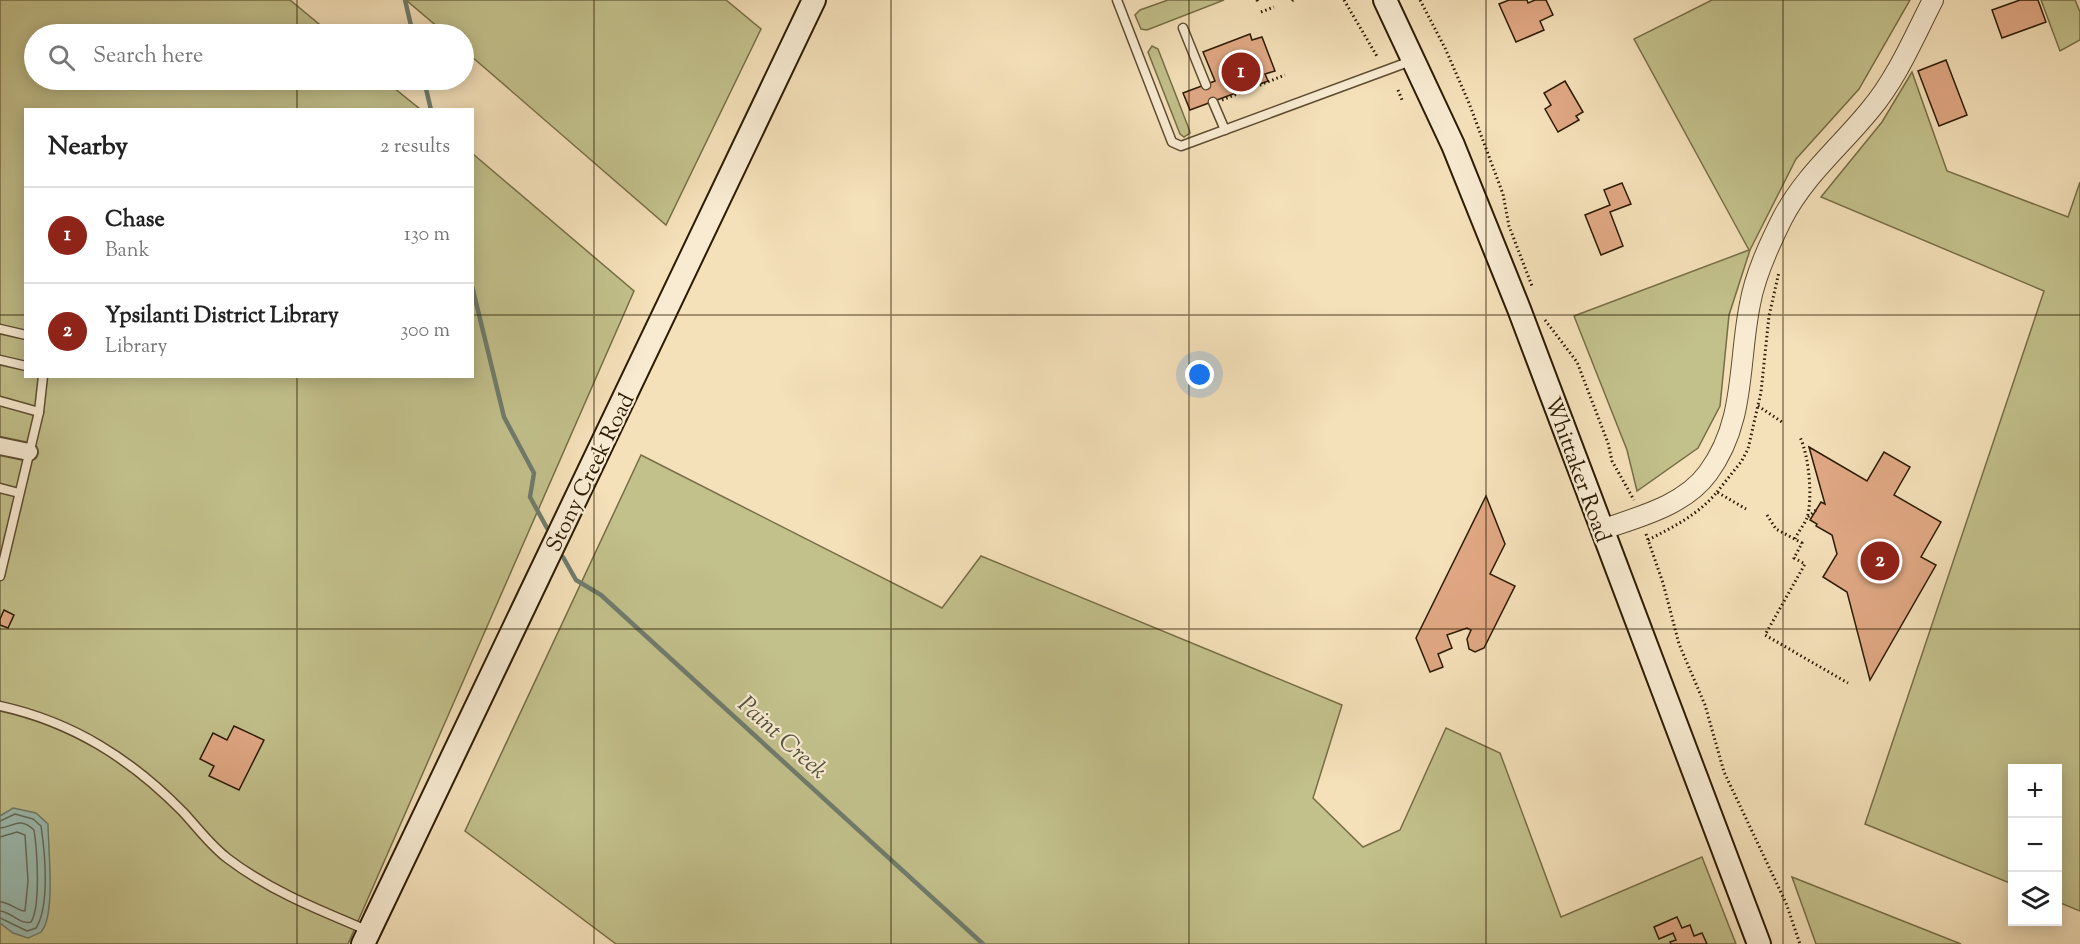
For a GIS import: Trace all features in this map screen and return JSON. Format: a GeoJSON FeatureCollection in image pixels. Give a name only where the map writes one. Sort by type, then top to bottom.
{"type":"FeatureCollection","features":[{"type":"Feature","properties":{"kind":"main road","name":"Stony Creek Road"},"geometry":{"type":"LineString","coordinates":[[366,938],[814,0]]}},
{"type":"Feature","properties":{"kind":"main road","name":"Whittaker Road"},"geometry":{"type":"LineString","coordinates":[[1385,0],[1454,145],[1519,309],[1759,944]]}},
{"type":"Feature","properties":{"kind":"street"},"geometry":{"type":"LineString","coordinates":[[1601,530],[1651,513],[1673,502],[1707,474],[1723,447],[1736,412],[1750,304],[1756,279],[1782,219],[1806,181],[1871,109],[1904,58],[1933,0]]}},
{"type":"Feature","properties":{"kind":"street"},"geometry":{"type":"LineString","coordinates":[[0,446],[29,452]]}},
{"type":"Feature","properties":{"kind":"lane"},"geometry":{"type":"LineString","coordinates":[[1117,0],[1172,142],[1180,146],[1414,60]]}},
{"type":"Feature","properties":{"kind":"lane"},"geometry":{"type":"LineString","coordinates":[[1182,28],[1206,85]]}},
{"type":"Feature","properties":{"kind":"lane"},"geometry":{"type":"LineString","coordinates":[[1213,102],[1225,130]]}},
{"type":"Feature","properties":{"kind":"lane"},"geometry":{"type":"LineString","coordinates":[[0,329],[24,335]]}},
{"type":"Feature","properties":{"kind":"lane"},"geometry":{"type":"LineString","coordinates":[[0,360],[24,366]]}},
{"type":"Feature","properties":{"kind":"lane"},"geometry":{"type":"LineString","coordinates":[[0,576],[4,534],[19,493],[39,412],[43,378]]}},
{"type":"Feature","properties":{"kind":"lane"},"geometry":{"type":"LineString","coordinates":[[0,401],[39,412]]}},
{"type":"Feature","properties":{"kind":"lane"},"geometry":{"type":"LineString","coordinates":[[0,488],[19,493]]}},
{"type":"Feature","properties":{"kind":"lane"},"geometry":{"type":"LineString","coordinates":[[0,706],[47,720],[82,734],[118,756],[182,811],[226,857],[262,882],[366,938]]}},
{"type":"Feature","properties":{"kind":"path"},"geometry":{"type":"LineString","coordinates":[[1344,0],[1378,58]]}},
{"type":"Feature","properties":{"kind":"path"},"geometry":{"type":"LineString","coordinates":[[1420,0],[1445,48],[1469,104],[1503,194],[1509,226],[1533,289]]}},
{"type":"Feature","properties":{"kind":"path"},"geometry":{"type":"LineString","coordinates":[[1261,12],[1274,7]]}},
{"type":"Feature","properties":{"kind":"path"},"geometry":{"type":"LineString","coordinates":[[1222,100],[1284,75]]}},
{"type":"Feature","properties":{"kind":"path"},"geometry":{"type":"LineString","coordinates":[[1398,90],[1402,100]]}},
{"type":"Feature","properties":{"kind":"path"},"geometry":{"type":"LineString","coordinates":[[1648,540],[1708,504],[1745,456],[1758,406],[1769,316],[1776,281]]}},
{"type":"Feature","properties":{"kind":"path"},"geometry":{"type":"LineString","coordinates":[[1541,310],[1545,321],[1577,362],[1608,443],[1612,461],[1635,502]]}},
{"type":"Feature","properties":{"kind":"path"},"geometry":{"type":"LineString","coordinates":[[1758,406],[1782,422]]}},
{"type":"Feature","properties":{"kind":"path"},"geometry":{"type":"LineString","coordinates":[[1800,437],[1804,446],[1809,475],[1807,518]]}},
{"type":"Feature","properties":{"kind":"path"},"geometry":{"type":"LineString","coordinates":[[1717,492],[1746,509]]}},
{"type":"Feature","properties":{"kind":"path"},"geometry":{"type":"LineString","coordinates":[[1795,538],[1807,518],[1816,509]]}},
{"type":"Feature","properties":{"kind":"path"},"geometry":{"type":"LineString","coordinates":[[1767,515],[1776,529],[1802,543],[1794,558],[1805,564],[1765,635],[1848,683]]}},
{"type":"Feature","properties":{"kind":"path"},"geometry":{"type":"LineString","coordinates":[[1646,534],[1663,583],[1679,644],[1705,705],[1724,772],[1786,903],[1800,944]]}},
{"type":"Feature","properties":{"kind":"shaded area"},"geometry":{"type":"Polygon","coordinates":[[[0,0],[290,0],[319,24],[24,24],[24,90],[396,90],[419,108],[24,108],[24,378],[474,378],[474,155],[634,291],[348,944],[0,944],[0,0]]]}},
{"type":"Feature","properties":{"kind":"shaded area"},"geometry":{"type":"Polygon","coordinates":[[[406,0],[726,0],[761,29],[666,225],[474,59],[474,24],[434,24],[406,0]]]}},
{"type":"Feature","properties":{"kind":"shaded area"},"geometry":{"type":"Polygon","coordinates":[[[1168,0],[1224,0],[1147,30],[1141,29],[1135,15],[1140,10],[1168,0]]]}},
{"type":"Feature","properties":{"kind":"shaded area"},"geometry":{"type":"Polygon","coordinates":[[[1712,0],[1910,0],[1859,89],[1796,159],[1750,250],[1729,315],[1720,406],[1698,448],[1637,491],[1627,450],[1574,316],[1749,250],[1634,39],[1712,0]]]}},
{"type":"Feature","properties":{"kind":"shaded area"},"geometry":{"type":"Polygon","coordinates":[[[2041,0],[2075,0],[2080,12],[2080,40],[2060,51],[2041,0]]]}},
{"type":"Feature","properties":{"kind":"shaded area"},"geometry":{"type":"Polygon","coordinates":[[[1152,46],[1158,49],[1189,129],[1190,133],[1184,137],[1180,134],[1148,52],[1152,46]]]}},
{"type":"Feature","properties":{"kind":"shaded area"},"geometry":{"type":"Polygon","coordinates":[[[1912,72],[1947,171],[2068,217],[2080,182],[2080,911],[2062,904],[2062,764],[2008,764],[2008,882],[1865,824],[2044,291],[1821,197],[1882,122],[1912,72]]]}},
{"type":"Feature","properties":{"kind":"shaded area"},"geometry":{"type":"Polygon","coordinates":[[[641,455],[942,608],[981,556],[1342,705],[1313,798],[1363,847],[1400,830],[1446,728],[1500,753],[1561,917],[1702,857],[1736,944],[616,944],[465,831],[641,455]]]}},
{"type":"Feature","properties":{"kind":"shaded area"},"geometry":{"type":"Polygon","coordinates":[[[1792,877],[1961,944],[1816,944],[1792,877]]]}},
{"type":"Feature","properties":{"kind":"water"},"geometry":{"type":"Polygon","coordinates":[[[13,808],[36,813],[48,824],[50,897],[46,924],[41,932],[28,938],[13,933],[0,923],[0,816],[13,808]]]}},
{"type":"Feature","properties":{"kind":"building"},"geometry":{"type":"Polygon","coordinates":[[[1509,0],[1527,0],[1528,3],[1535,0],[1546,0],[1553,15],[1540,21],[1544,30],[1516,42],[1499,4],[1509,0]]]}},
{"type":"Feature","properties":{"kind":"building"},"geometry":{"type":"Polygon","coordinates":[[[2020,0],[2038,0],[2046,22],[2002,38],[1992,10],[2020,0]]]}},
{"type":"Feature","properties":{"kind":"building"},"geometry":{"type":"Polygon","coordinates":[[[1250,34],[1252,40],[1262,37],[1275,71],[1265,74],[1268,81],[1190,110],[1183,93],[1215,81],[1203,52],[1250,34]]]}},
{"type":"Feature","properties":{"kind":"building"},"geometry":{"type":"Polygon","coordinates":[[[1946,60],[1967,115],[1939,126],[1918,71],[1946,60]]]}},
{"type":"Feature","properties":{"kind":"building"},"geometry":{"type":"Polygon","coordinates":[[[1565,81],[1583,112],[1576,116],[1579,120],[1558,132],[1545,109],[1551,105],[1544,93],[1565,81]]]}},
{"type":"Feature","properties":{"kind":"building"},"geometry":{"type":"Polygon","coordinates":[[[1622,183],[1631,204],[1610,212],[1623,246],[1601,255],[1585,215],[1610,205],[1604,190],[1622,183]]]}},
{"type":"Feature","properties":{"kind":"building"},"geometry":{"type":"Polygon","coordinates":[[[1809,447],[1867,481],[1884,452],[1910,467],[1894,495],[1941,522],[1921,557],[1936,565],[1870,680],[1847,592],[1823,577],[1837,554],[1832,535],[1810,520],[1821,502],[1825,504],[1809,447]]]}},
{"type":"Feature","properties":{"kind":"building"},"geometry":{"type":"Polygon","coordinates":[[[1486,496],[1505,544],[1490,574],[1515,586],[1484,648],[1475,652],[1469,649],[1467,639],[1471,630],[1467,628],[1447,635],[1452,648],[1438,654],[1443,667],[1430,672],[1416,638],[1486,496]]]}},
{"type":"Feature","properties":{"kind":"building"},"geometry":{"type":"Polygon","coordinates":[[[4,610],[14,615],[8,628],[0,625],[4,610]]]}},
{"type":"Feature","properties":{"kind":"building"},"geometry":{"type":"Polygon","coordinates":[[[234,726],[264,740],[239,790],[209,776],[214,766],[200,759],[213,733],[227,740],[234,726]]]}},
{"type":"Feature","properties":{"kind":"building"},"geometry":{"type":"Polygon","coordinates":[[[1677,917],[1682,928],[1690,925],[1694,936],[1702,933],[1707,944],[1671,944],[1670,942],[1676,940],[1673,933],[1659,939],[1654,927],[1677,917]]]}},
{"type":"Feature","properties":{"kind":"waterway","name":"Paint Creek"},"geometry":{"type":"LineString","coordinates":[[405,0],[411,24]]}},
{"type":"Feature","properties":{"kind":"waterway","name":"Paint Creek"},"geometry":{"type":"LineString","coordinates":[[426,90],[431,108]]}},
{"type":"Feature","properties":{"kind":"waterway","name":"Paint Creek"},"geometry":{"type":"LineString","coordinates":[[474,294],[504,417],[534,473],[530,497],[547,528]]}},
{"type":"Feature","properties":{"kind":"waterway","name":"Paint Creek"},"geometry":{"type":"LineString","coordinates":[[563,557],[576,580],[601,595],[983,944]]}},
{"type":"Feature","properties":{"kind":"place","name":"Chase"},"geometry":{"type":"Point","coordinates":[1241,72]}},
{"type":"Feature","properties":{"kind":"place","name":"Ypsilanti District Library"},"geometry":{"type":"Point","coordinates":[1880,561]}}]}
